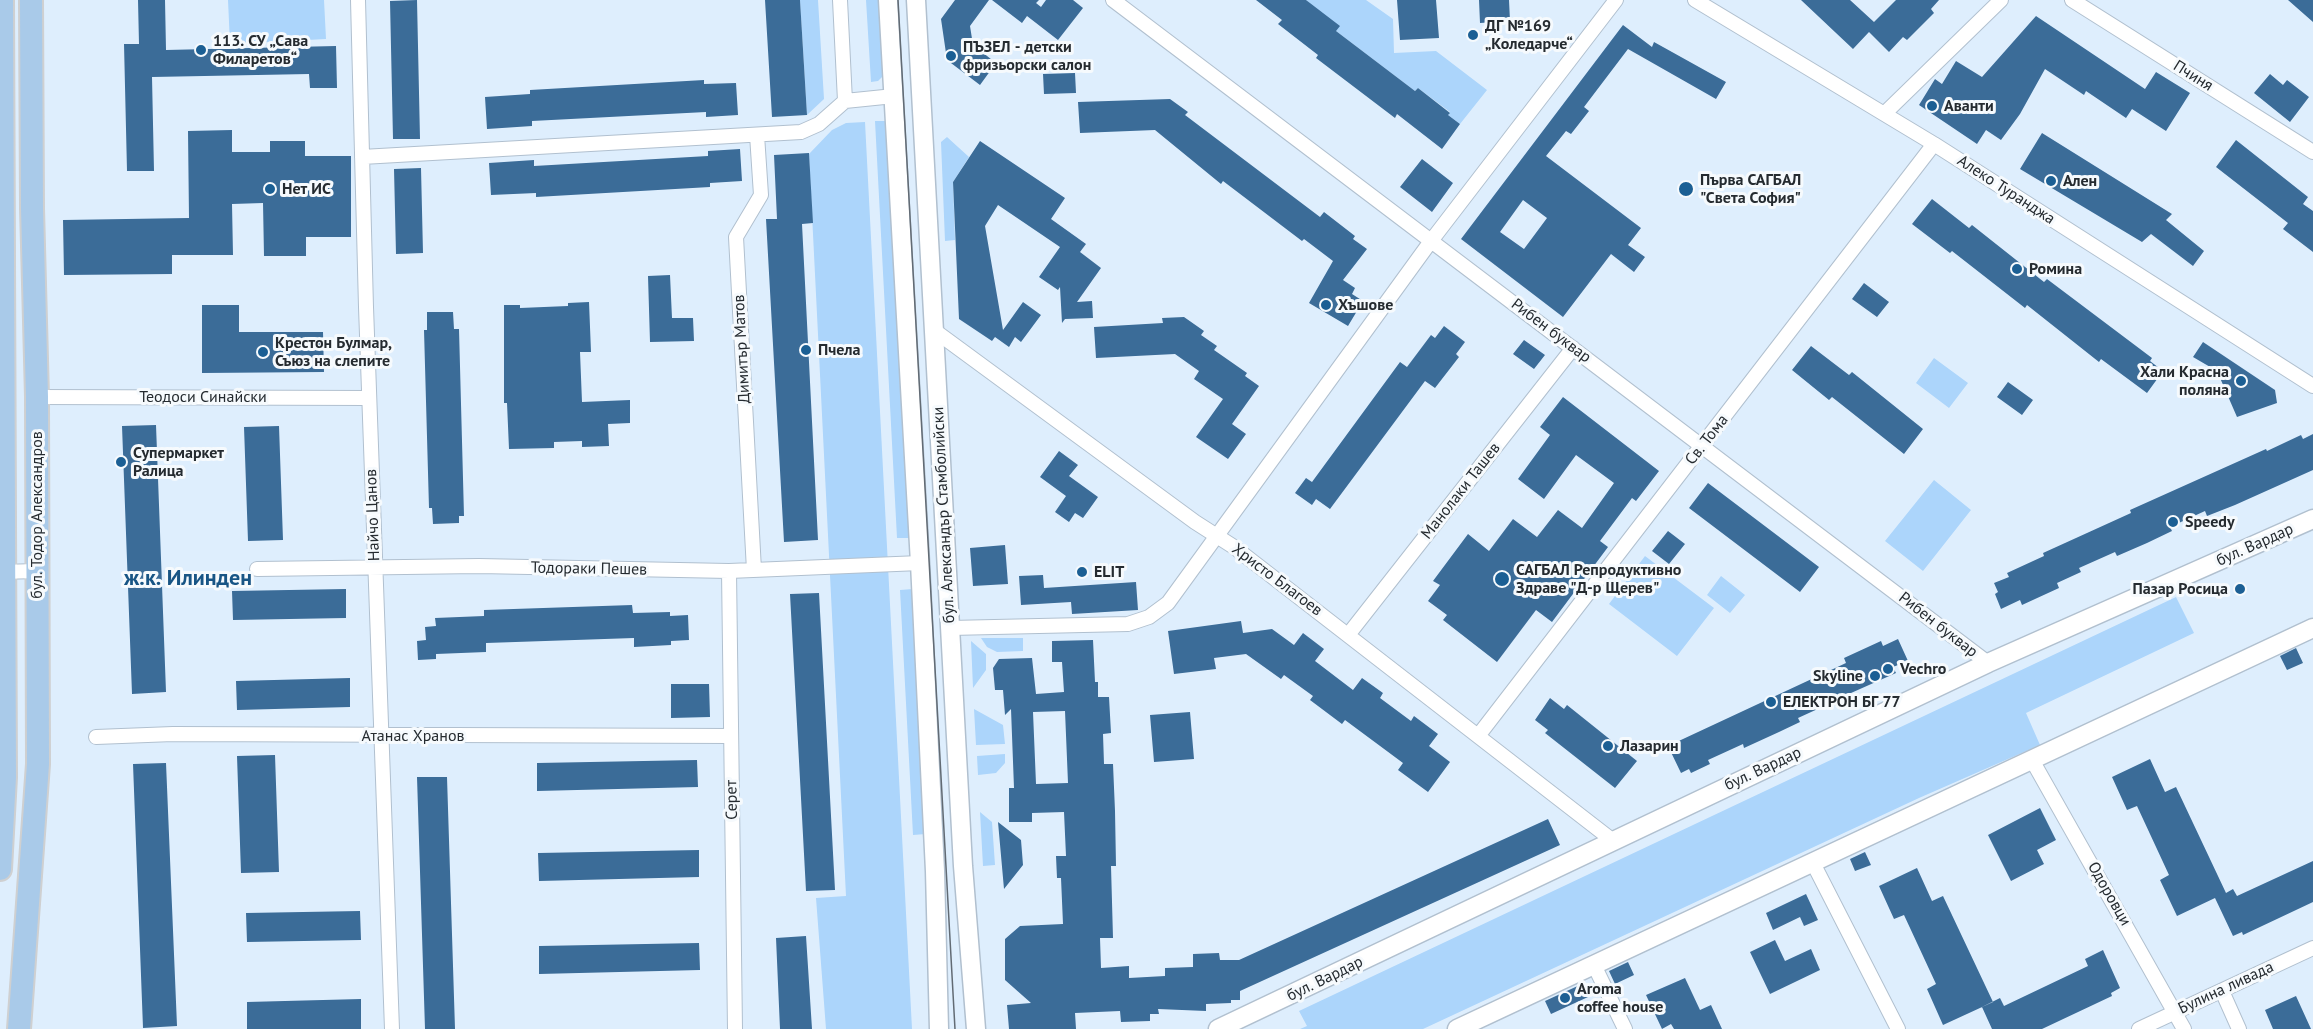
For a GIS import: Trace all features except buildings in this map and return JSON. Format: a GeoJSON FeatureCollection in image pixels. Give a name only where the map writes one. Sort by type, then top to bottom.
{"type":"FeatureCollection","features":[{"type":"Feature","properties":{"kind":"main road","name":"бул. Тодор Александров"},"geometry":{"type":"LineString","coordinates":[[0,869],[5,777],[2,571],[2,0]]}},
{"type":"Feature","properties":{"kind":"main road","name":"бул. Тодор Александров"},"geometry":{"type":"LineString","coordinates":[[19,1029],[38,764],[37,397],[32,208],[31,0]]}},
{"type":"Feature","properties":{"kind":"street","name":"Найчо Цанов"},"geometry":{"type":"LineString","coordinates":[[358,0],[369,398],[392,1029]]}},
{"type":"Feature","properties":{"kind":"street"},"geometry":{"type":"LineString","coordinates":[[840,0],[845,101]]}},
{"type":"Feature","properties":{"kind":"street","name":"бул. Александър Стамболийски"},"geometry":{"type":"LineString","coordinates":[[888,0],[920,563],[935,871],[939,1029]]}},
{"type":"Feature","properties":{"kind":"street","name":"бул. Александър Стамболийски"},"geometry":{"type":"LineString","coordinates":[[916,0],[963,866],[976,1029]]}},
{"type":"Feature","properties":{"kind":"street","name":"Рибен буквар"},"geometry":{"type":"LineString","coordinates":[[1113,0],[1988,663]]}},
{"type":"Feature","properties":{"kind":"street"},"geometry":{"type":"LineString","coordinates":[[950,628],[1128,624],[1149,617],[1168,603],[1431,241],[1616,0]]}},
{"type":"Feature","properties":{"kind":"street","name":"Алеко Туранджа"},"geometry":{"type":"LineString","coordinates":[[1695,0],[1885,113],[2313,386]]}},
{"type":"Feature","properties":{"kind":"street"},"geometry":{"type":"LineString","coordinates":[[1885,113],[2001,0]]}},
{"type":"Feature","properties":{"kind":"street","name":"Пчиня"},"geometry":{"type":"LineString","coordinates":[[2072,0],[2313,152]]}},
{"type":"Feature","properties":{"kind":"street"},"geometry":{"type":"LineString","coordinates":[[362,157],[758,135],[812,129],[845,101],[894,96]]}},
{"type":"Feature","properties":{"kind":"street","name":"Димитър Матов"},"geometry":{"type":"LineString","coordinates":[[754,570],[735,237],[761,195],[758,135]]}},
{"type":"Feature","properties":{"kind":"street","name":"Св. Тома"},"geometry":{"type":"LineString","coordinates":[[1478,736],[1934,144]]}},
{"type":"Feature","properties":{"kind":"street","name":"Христо Благоев"},"geometry":{"type":"LineString","coordinates":[[935,331],[1216,535],[1612,840]]}},
{"type":"Feature","properties":{"kind":"street","name":"Манолаки Ташев"},"geometry":{"type":"LineString","coordinates":[[1348,635],[1573,348]]}},
{"type":"Feature","properties":{"kind":"street","name":"Теодоси Синайски"},"geometry":{"type":"LineString","coordinates":[[37,397],[369,398]]}},
{"type":"Feature","properties":{"kind":"street","name":"бул. Вардар"},"geometry":{"type":"LineString","coordinates":[[1218,1029],[1988,663],[2313,519]]}},
{"type":"Feature","properties":{"kind":"street","name":"Тодораки Пешев"},"geometry":{"type":"LineString","coordinates":[[257,569],[479,566],[729,571],[920,563]]}},
{"type":"Feature","properties":{"kind":"street"},"geometry":{"type":"LineString","coordinates":[[2,571],[37,571]]}},
{"type":"Feature","properties":{"kind":"street","name":"Серет"},"geometry":{"type":"LineString","coordinates":[[729,571],[735,1029]]}},
{"type":"Feature","properties":{"kind":"street"},"geometry":{"type":"LineString","coordinates":[[1457,1029],[2313,628]]}},
{"type":"Feature","properties":{"kind":"street","name":"Атанас Хранов"},"geometry":{"type":"LineString","coordinates":[[96,737],[173,734],[731,736]]}},
{"type":"Feature","properties":{"kind":"street","name":"Одоровци"},"geometry":{"type":"LineString","coordinates":[[2032,760],[2184,1029]]}},
{"type":"Feature","properties":{"kind":"street"},"geometry":{"type":"LineString","coordinates":[[1813,863],[1898,1029]]}},
{"type":"Feature","properties":{"kind":"street","name":"Булина ливада"},"geometry":{"type":"LineString","coordinates":[[2139,1029],[2313,948]]}},
{"type":"Feature","properties":{"kind":"street"},"geometry":{"type":"LineString","coordinates":[[1594,965],[1625,1029]]}},
{"type":"Feature","properties":{"kind":"street"},"geometry":{"type":"LineString","coordinates":[[2222,991],[2239,1029]]}},
{"type":"Feature","properties":{"kind":"shaded area"},"geometry":{"type":"Polygon","coordinates":[[[228,0],[324,0],[326,39],[230,44],[228,0]]]}},
{"type":"Feature","properties":{"kind":"shaded area"},"geometry":{"type":"Polygon","coordinates":[[[800,0],[818,0],[824,99],[807,115],[800,0]]]}},
{"type":"Feature","properties":{"kind":"shaded area"},"geometry":{"type":"Polygon","coordinates":[[[866,0],[880,0],[884,75],[878,81],[871,82],[866,0]]]}},
{"type":"Feature","properties":{"kind":"shaded area"},"geometry":{"type":"Polygon","coordinates":[[[1306,0],[1366,0],[1393,19],[1394,53],[1436,51],[1487,90],[1460,124],[1448,115],[1450,112],[1418,88],[1415,91],[1336,31],[1306,0]]]}},
{"type":"Feature","properties":{"kind":"shaded area"},"geometry":{"type":"Polygon","coordinates":[[[875,121],[889,121],[910,538],[897,538],[875,121]]]}},
{"type":"Feature","properties":{"kind":"shaded area"},"geometry":{"type":"Polygon","coordinates":[[[865,122],[912,1029],[826,1029],[816,898],[846,896],[809,154],[832,130],[846,123],[865,122]]]}},
{"type":"Feature","properties":{"kind":"shaded area"},"geometry":{"type":"Polygon","coordinates":[[[947,137],[969,157],[953,182],[955,240],[945,241],[941,142],[947,137]]]}},
{"type":"Feature","properties":{"kind":"shaded area"},"geometry":{"type":"Polygon","coordinates":[[[1934,358],[1968,383],[1949,408],[1916,383],[1934,358]]]}},
{"type":"Feature","properties":{"kind":"shaded area"},"geometry":{"type":"Polygon","coordinates":[[[1934,480],[1971,510],[1923,571],[1885,541],[1934,480]]]}},
{"type":"Feature","properties":{"kind":"shaded area"},"geometry":{"type":"Polygon","coordinates":[[[1645,556],[1714,608],[1677,656],[1609,604],[1645,556]]]}},
{"type":"Feature","properties":{"kind":"shaded area"},"geometry":{"type":"Polygon","coordinates":[[[1721,576],[1745,595],[1730,613],[1707,595],[1721,576]]]}},
{"type":"Feature","properties":{"kind":"shaded area"},"geometry":{"type":"Polygon","coordinates":[[[913,589],[926,834],[913,835],[900,590],[913,589]]]}},
{"type":"Feature","properties":{"kind":"shaded area"},"geometry":{"type":"Polygon","coordinates":[[[2176,597],[2194,633],[2026,713],[2040,745],[1919,798],[1423,1029],[1300,1029],[1307,1026],[1299,1011],[2176,597]]]}},
{"type":"Feature","properties":{"kind":"shaded area"},"geometry":{"type":"Polygon","coordinates":[[[981,638],[1023,638],[1023,651],[997,652],[987,647],[981,638]]]}},
{"type":"Feature","properties":{"kind":"shaded area"},"geometry":{"type":"Polygon","coordinates":[[[971,641],[986,654],[986,670],[973,688],[971,641]]]}},
{"type":"Feature","properties":{"kind":"shaded area"},"geometry":{"type":"Polygon","coordinates":[[[974,709],[1003,725],[1005,744],[976,745],[974,709]]]}},
{"type":"Feature","properties":{"kind":"shaded area"},"geometry":{"type":"Polygon","coordinates":[[[1005,754],[1005,763],[996,773],[978,775],[977,756],[1005,754]]]}},
{"type":"Feature","properties":{"kind":"shaded area"},"geometry":{"type":"Polygon","coordinates":[[[980,812],[992,822],[995,865],[983,866],[980,812]]]}},
{"type":"Feature","properties":{"kind":"tram line"},"geometry":{"type":"LineString","coordinates":[[898,0],[955,1029]]}},
{"type":"Feature","properties":{"kind":"place","name":"ДГ №169 „Коледарче“"},"geometry":{"type":"Point","coordinates":[1473,35]}},
{"type":"Feature","properties":{"kind":"place","name":"113. СУ „Сава Филаретов“"},"geometry":{"type":"Point","coordinates":[201,50]}},
{"type":"Feature","properties":{"kind":"place","name":"ПЪЗЕЛ - детски фризьорски салон"},"geometry":{"type":"Point","coordinates":[951,56]}},
{"type":"Feature","properties":{"kind":"place","name":"Аванти"},"geometry":{"type":"Point","coordinates":[1932,106]}},
{"type":"Feature","properties":{"kind":"place","name":"Ален"},"geometry":{"type":"Point","coordinates":[2051,181]}},
{"type":"Feature","properties":{"kind":"place","name":"Нет ИС"},"geometry":{"type":"Point","coordinates":[270,189]}},
{"type":"Feature","properties":{"kind":"place","name":"Първа САГБАЛ \"Света София\""},"geometry":{"type":"Point","coordinates":[1686,189]}},
{"type":"Feature","properties":{"kind":"place","name":"Ромина"},"geometry":{"type":"Point","coordinates":[2017,269]}},
{"type":"Feature","properties":{"kind":"place","name":"Хъшове"},"geometry":{"type":"Point","coordinates":[1326,305]}},
{"type":"Feature","properties":{"kind":"place","name":"Пчела"},"geometry":{"type":"Point","coordinates":[806,350]}},
{"type":"Feature","properties":{"kind":"place","name":"Крестон Булмар, Съюз на слепите"},"geometry":{"type":"Point","coordinates":[263,352]}},
{"type":"Feature","properties":{"kind":"place","name":"Хали Красна поляна"},"geometry":{"type":"Point","coordinates":[2241,381]}},
{"type":"Feature","properties":{"kind":"place","name":"Супермаркет Ралица"},"geometry":{"type":"Point","coordinates":[121,462]}},
{"type":"Feature","properties":{"kind":"place","name":"Speedy"},"geometry":{"type":"Point","coordinates":[2173,522]}},
{"type":"Feature","properties":{"kind":"place","name":"ELIT"},"geometry":{"type":"Point","coordinates":[1082,572]}},
{"type":"Feature","properties":{"kind":"place","name":"САГБАЛ Репродуктивно Здраве \"Д-р Щерев\""},"geometry":{"type":"Point","coordinates":[1502,579]}},
{"type":"Feature","properties":{"kind":"place","name":"Пазар Росица"},"geometry":{"type":"Point","coordinates":[2240,589]}},
{"type":"Feature","properties":{"kind":"place","name":"Vechro"},"geometry":{"type":"Point","coordinates":[1888,669]}},
{"type":"Feature","properties":{"kind":"place","name":"Skyline"},"geometry":{"type":"Point","coordinates":[1875,676]}},
{"type":"Feature","properties":{"kind":"place","name":"ЕЛЕКТРОН БГ 77"},"geometry":{"type":"Point","coordinates":[1771,702]}},
{"type":"Feature","properties":{"kind":"place","name":"Лазарин"},"geometry":{"type":"Point","coordinates":[1608,746]}},
{"type":"Feature","properties":{"kind":"place","name":"Aroma coffee house"},"geometry":{"type":"Point","coordinates":[1565,998]}},
{"type":"Feature","properties":{"kind":"district","name":"ж.к. Илинден"},"geometry":{"type":"Point","coordinates":[188,579]}}]}
